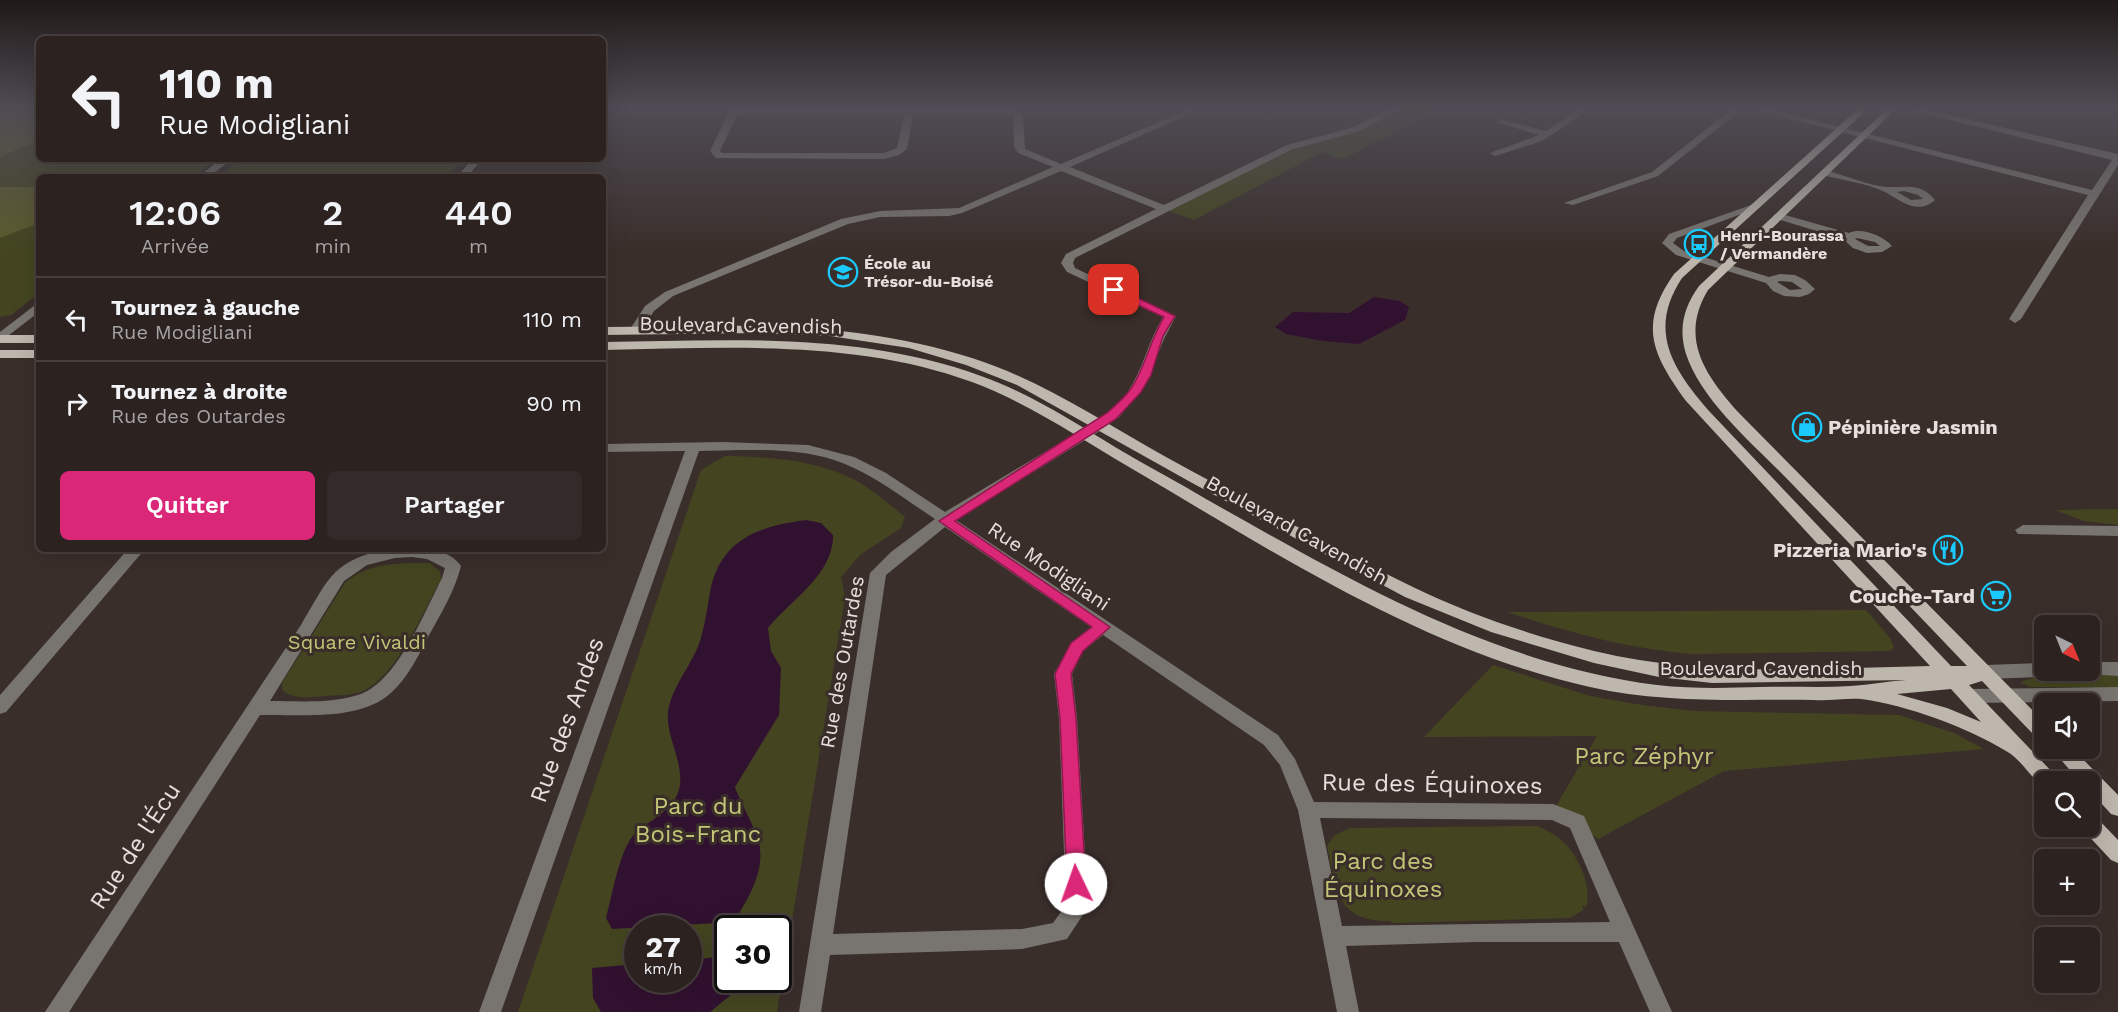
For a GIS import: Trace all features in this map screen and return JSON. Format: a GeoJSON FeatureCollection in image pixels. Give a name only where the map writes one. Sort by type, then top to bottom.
{"type":"FeatureCollection","features":[{"type":"Feature","properties":{"kind":"main road"},"geometry":{"type":"LineString","coordinates":[[1811,156],[1696,259],[1667,290],[1657,318],[1663,351],[1677,380],[1709,420],[2039,771]]}},
{"type":"Feature","properties":{"kind":"main road"},"geometry":{"type":"LineString","coordinates":[[1842,156],[1699,293],[1688,323],[1690,348],[1708,386],[1733,415],[2034,722]]}},
{"type":"Feature","properties":{"kind":"main road","name":"Boulevard Cavendish"},"geometry":{"type":"LineString","coordinates":[[606,331],[805,330],[910,344],[972,362],[1014,378],[1091,430],[1384,603],[1453,635],[1514,658],[1588,679],[1658,692],[1856,693],[1957,684],[1986,672]]}},
{"type":"Feature","properties":{"kind":"main road"},"geometry":{"type":"LineString","coordinates":[[0,339],[36,339]]}},
{"type":"Feature","properties":{"kind":"main road","name":"Boulevard Cavendish"},"geometry":{"type":"LineString","coordinates":[[606,346],[800,345],[878,352],[927,363],[998,388],[1188,476],[1411,593],[1480,623],[1557,647],[1640,667],[1692,674],[1957,684]]}},
{"type":"Feature","properties":{"kind":"main road"},"geometry":{"type":"LineString","coordinates":[[0,354],[36,354]]}},
{"type":"Feature","properties":{"kind":"main road"},"geometry":{"type":"LineString","coordinates":[[1856,693],[1918,704],[1947,714],[2019,749]]}},
{"type":"Feature","properties":{"kind":"main road"},"geometry":{"type":"LineString","coordinates":[[2071,759],[2118,807]]}},
{"type":"Feature","properties":{"kind":"main road"},"geometry":{"type":"LineString","coordinates":[[2100,835],[2118,854]]}},
{"type":"Feature","properties":{"kind":"street"},"geometry":{"type":"LineString","coordinates":[[1034,156],[1164,209],[1271,156]]}},
{"type":"Feature","properties":{"kind":"street"},"geometry":{"type":"LineString","coordinates":[[635,331],[649,309],[669,294],[845,221],[880,214],[942,213],[962,210],[1084,156]]}},
{"type":"Feature","properties":{"kind":"street"},"geometry":{"type":"LineString","coordinates":[[1569,203],[1654,174],[1677,156]]}},
{"type":"Feature","properties":{"kind":"street"},"geometry":{"type":"LineString","coordinates":[[1944,156],[2095,194]]}},
{"type":"Feature","properties":{"kind":"street"},"geometry":{"type":"LineString","coordinates":[[2015,320],[2117,157]]}},
{"type":"Feature","properties":{"kind":"street"},"geometry":{"type":"LineString","coordinates":[[207,174],[223,162]]}},
{"type":"Feature","properties":{"kind":"street"},"geometry":{"type":"LineString","coordinates":[[464,174],[474,162]]}},
{"type":"Feature","properties":{"kind":"street"},"geometry":{"type":"LineString","coordinates":[[1825,173],[1892,191]]}},
{"type":"Feature","properties":{"kind":"street"},"geometry":{"type":"LineString","coordinates":[[1755,207],[1668,240],[1669,246],[1696,259],[1770,281]]}},
{"type":"Feature","properties":{"kind":"street","name":"Rue des Outardes"},"geometry":{"type":"LineString","coordinates":[[810,1012],[878,573],[890,561],[945,521],[1116,413],[1135,392],[1145,375],[1158,336],[1170,316],[1071,270],[1066,263],[1070,256],[1164,209]]}},
{"type":"Feature","properties":{"kind":"street"},"geometry":{"type":"LineString","coordinates":[[1778,216],[1849,237]]}},
{"type":"Feature","properties":{"kind":"street"},"geometry":{"type":"LineString","coordinates":[[0,339],[36,309]]}},
{"type":"Feature","properties":{"kind":"street","name":"Rue Modigliani"},"geometry":{"type":"LineString","coordinates":[[606,448],[694,446],[808,449],[849,460],[881,476],[1280,748],[1290,764],[1299,795],[1308,810]]}},
{"type":"Feature","properties":{"kind":"street","name":"Rue des Andes"},"geometry":{"type":"LineString","coordinates":[[490,1012],[694,446]]}},
{"type":"Feature","properties":{"kind":"street"},"geometry":{"type":"LineString","coordinates":[[2023,530],[2118,531]]}},
{"type":"Feature","properties":{"kind":"street"},"geometry":{"type":"LineString","coordinates":[[0,707],[134,552]]}},
{"type":"Feature","properties":{"kind":"street","name":"Rue de l'Écu"},"geometry":{"type":"LineString","coordinates":[[56,1012],[256,708],[337,578],[350,566],[366,559],[404,552]]}},
{"type":"Feature","properties":{"kind":"street","name":"Rue de l'Écu"},"geometry":{"type":"LineString","coordinates":[[256,708],[354,703],[371,698],[387,687],[410,652],[450,578],[453,566],[447,559],[415,552]]}},
{"type":"Feature","properties":{"kind":"street"},"geometry":{"type":"LineString","coordinates":[[820,945],[1022,939],[1059,932],[1077,907],[1068,718],[1063,674],[1077,647],[1102,627]]}},
{"type":"Feature","properties":{"kind":"street"},"geometry":{"type":"LineString","coordinates":[[2100,669],[2118,669]]}},
{"type":"Feature","properties":{"kind":"street"},"geometry":{"type":"LineString","coordinates":[[1986,672],[2034,670]]}},
{"type":"Feature","properties":{"kind":"street"},"geometry":{"type":"LineString","coordinates":[[1957,684],[2007,694],[2118,694]]}},
{"type":"Feature","properties":{"kind":"street"},"geometry":{"type":"LineString","coordinates":[[1308,810],[1348,1012]]}},
{"type":"Feature","properties":{"kind":"street","name":"Rue des Équinoxes"},"geometry":{"type":"LineString","coordinates":[[1308,810],[1553,812],[1568,817],[1576,822],[1661,1012]]}},
{"type":"Feature","properties":{"kind":"street"},"geometry":{"type":"LineString","coordinates":[[1333,936],[1476,932],[1627,932]]}},
{"type":"Feature","properties":{"kind":"green space"},"geometry":{"type":"Polygon","coordinates":[[[0,156],[36,156],[36,162],[213,162],[196,174],[36,174],[36,295],[11,315],[0,317],[0,156]]]}},
{"type":"Feature","properties":{"kind":"green space"},"geometry":{"type":"Polygon","coordinates":[[[1271,156],[1314,156],[1194,220],[1164,209],[1271,156]]]}},
{"type":"Feature","properties":{"kind":"green space"},"geometry":{"type":"Polygon","coordinates":[[[238,162],[460,162],[450,174],[222,174],[238,162]]]}},
{"type":"Feature","properties":{"kind":"green space","name":"Parc du Bois-Franc"},"geometry":{"type":"Polygon","coordinates":[[[725,456],[761,457],[815,465],[849,477],[865,486],[905,517],[901,528],[861,554],[841,577],[845,598],[792,921],[792,915],[714,915],[714,993],[780,993],[777,1012],[518,1012],[701,470],[725,456]]]}},
{"type":"Feature","properties":{"kind":"green space"},"geometry":{"type":"Polygon","coordinates":[[[2118,509],[2118,525],[2084,521],[2055,510],[2118,509]]]}},
{"type":"Feature","properties":{"kind":"green space","name":"Square Vivaldi"},"geometry":{"type":"Polygon","coordinates":[[[430,563],[440,572],[441,579],[409,640],[377,682],[365,690],[344,695],[303,697],[293,696],[283,691],[282,683],[345,583],[374,567],[430,563]]]}},
{"type":"Feature","properties":{"kind":"green space"},"geometry":{"type":"Polygon","coordinates":[[[1866,610],[1890,638],[1894,647],[1891,651],[1692,654],[1668,652],[1598,639],[1507,612],[1866,610]]]}},
{"type":"Feature","properties":{"kind":"green space","name":"Parc Zéphyr"},"geometry":{"type":"Polygon","coordinates":[[[1493,665],[1590,696],[1642,705],[1693,711],[1899,715],[1954,733],[1984,749],[1724,771],[1598,839],[1556,806],[1597,736],[1424,737],[1493,665]]]}},
{"type":"Feature","properties":{"kind":"green space"},"geometry":{"type":"Polygon","coordinates":[[[2100,675],[2118,675],[2118,688],[2030,687],[2021,683],[2034,679],[2034,681],[2100,681],[2100,675]]]}},
{"type":"Feature","properties":{"kind":"green space","name":"Parc des Équinoxes"},"geometry":{"type":"Polygon","coordinates":[[[1537,826],[1553,834],[1568,846],[1582,871],[1588,899],[1586,907],[1583,905],[1583,910],[1570,918],[1391,923],[1391,921],[1359,916],[1342,900],[1333,876],[1327,846],[1335,835],[1350,828],[1537,826]]]}},
{"type":"Feature","properties":{"kind":"shaded area"},"geometry":{"type":"Polygon","coordinates":[[[0,187],[36,187],[36,224],[0,238],[0,187]]]}},
{"type":"Feature","properties":{"kind":"shaded area"},"geometry":{"type":"Polygon","coordinates":[[[1374,297],[1400,301],[1409,307],[1405,320],[1359,344],[1323,341],[1286,334],[1275,327],[1293,312],[1349,313],[1374,297]]]}},
{"type":"Feature","properties":{"kind":"shaded area"},"geometry":{"type":"Polygon","coordinates":[[[806,520],[821,523],[833,535],[831,549],[819,574],[768,628],[771,651],[781,668],[779,715],[735,787],[756,832],[760,850],[758,872],[751,893],[738,915],[714,915],[714,923],[702,924],[702,915],[624,915],[624,928],[612,929],[606,918],[626,848],[639,830],[666,810],[680,787],[679,766],[670,733],[668,712],[678,684],[700,641],[715,574],[722,560],[744,539],[772,526],[806,520]]]}},
{"type":"Feature","properties":{"kind":"shaded area"},"geometry":{"type":"Polygon","coordinates":[[[714,957],[714,993],[733,993],[710,1012],[601,1012],[593,998],[592,968],[624,965],[624,993],[702,993],[702,959],[714,957]]]}},
{"type":"Feature","properties":{"kind":"place","name":"Henri-Bourassa / Vermandère"},"geometry":{"type":"Point","coordinates":[1699,244]}},
{"type":"Feature","properties":{"kind":"place","name":"École au Trésor-du-Boisé"},"geometry":{"type":"Point","coordinates":[843,272]}},
{"type":"Feature","properties":{"kind":"place","name":"Pépinière Jasmin"},"geometry":{"type":"Point","coordinates":[1807,427]}},
{"type":"Feature","properties":{"kind":"place","name":"Pizzeria Mario's"},"geometry":{"type":"Point","coordinates":[1948,550]}},
{"type":"Feature","properties":{"kind":"place","name":"Couche-Tard"},"geometry":{"type":"Point","coordinates":[1996,596]}},
{"type":"Feature","properties":{"kind":"route"},"geometry":{"type":"LineString","coordinates":[[1076,884],[1068,718],[1063,674],[1077,647],[1102,627],[945,521],[1112,416],[1135,392],[1145,375],[1162,327],[1170,316],[1114,290]]}}]}
